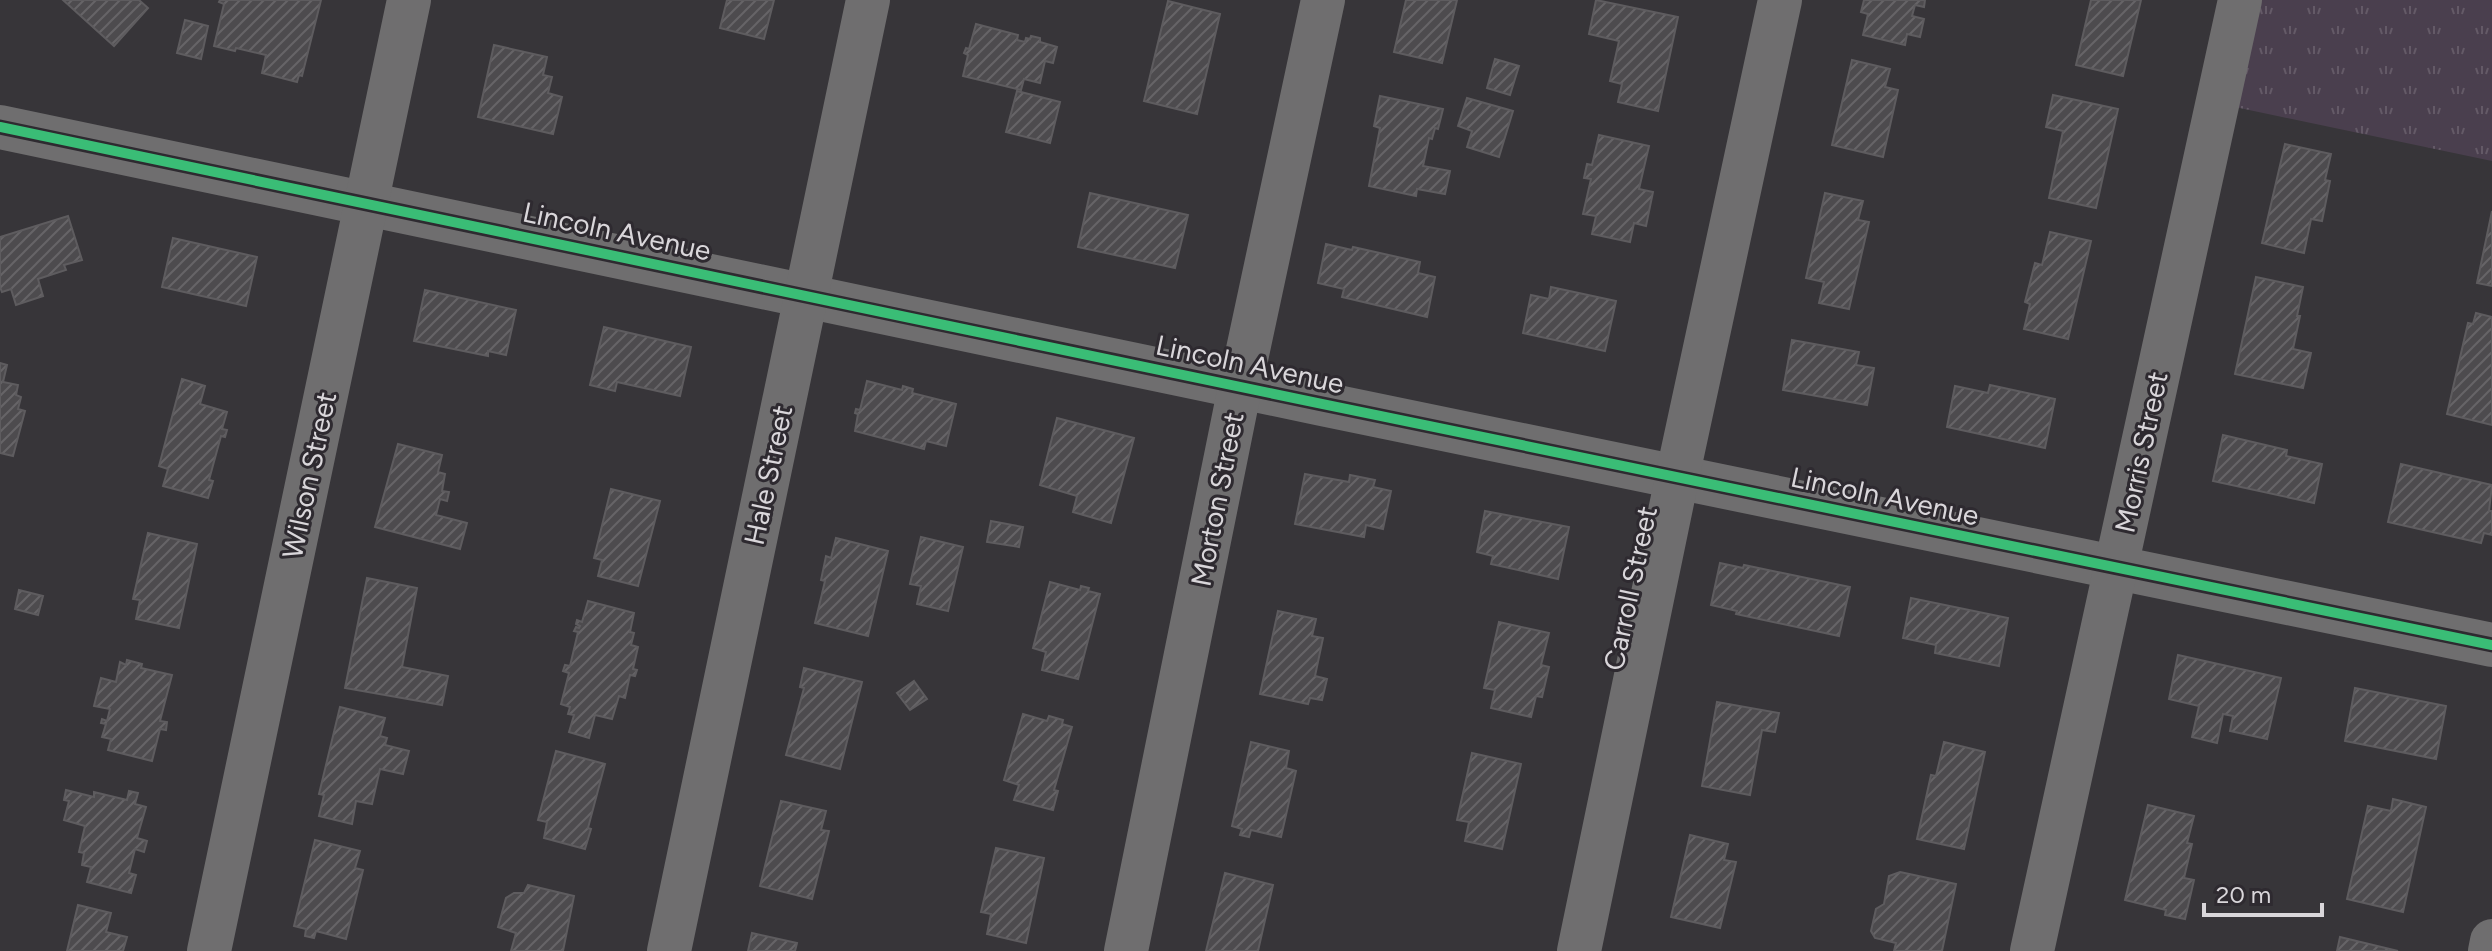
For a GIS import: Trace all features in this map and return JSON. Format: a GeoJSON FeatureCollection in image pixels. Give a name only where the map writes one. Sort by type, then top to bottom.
{"type":"FeatureCollection","features":[{"type":"Feature","properties":{"kind":"street","name":"Wilson Street"},"geometry":{"type":"LineString","coordinates":[[209,951],[409,0]]}},
{"type":"Feature","properties":{"kind":"street","name":"Hale Street"},"geometry":{"type":"LineString","coordinates":[[669,951],[868,0]]}},
{"type":"Feature","properties":{"kind":"street","name":"Morton Street"},"geometry":{"type":"LineString","coordinates":[[1126,951],[1240,387],[1323,0]]}},
{"type":"Feature","properties":{"kind":"street","name":"Carroll Street"},"geometry":{"type":"LineString","coordinates":[[1579,951],[1780,0]]}},
{"type":"Feature","properties":{"kind":"street","name":"Morris Street"},"geometry":{"type":"LineString","coordinates":[[2032,951],[2240,0]]}},
{"type":"Feature","properties":{"kind":"street","name":"Lincoln Avenue"},"geometry":{"type":"LineString","coordinates":[[0,127],[2492,645]]}},
{"type":"Feature","properties":{"kind":"street"},"geometry":{"type":"LineString","coordinates":[[2490,951],[2492,941]]}},
{"type":"Feature","properties":{"kind":"green space"},"geometry":{"type":"Polygon","coordinates":[[[2258,0],[2492,0],[2492,161],[2235,107],[2258,0]]]}},
{"type":"Feature","properties":{"kind":"building"},"geometry":{"type":"Polygon","coordinates":[[[63,0],[139,0],[148,8],[114,46],[63,0]]]}},
{"type":"Feature","properties":{"kind":"building"},"geometry":{"type":"Polygon","coordinates":[[[220,0],[321,0],[302,76],[299,75],[297,82],[262,73],[266,55],[214,46],[224,4],[220,0]]]}},
{"type":"Feature","properties":{"kind":"building"},"geometry":{"type":"Polygon","coordinates":[[[727,0],[774,0],[764,39],[720,28],[727,0]]]}},
{"type":"Feature","properties":{"kind":"building"},"geometry":{"type":"Polygon","coordinates":[[[1406,0],[1457,0],[1442,63],[1394,52],[1406,0]]]}},
{"type":"Feature","properties":{"kind":"building"},"geometry":{"type":"Polygon","coordinates":[[[1596,0],[1678,17],[1658,111],[1618,102],[1622,84],[1610,81],[1619,41],[1589,34],[1596,0]]]}},
{"type":"Feature","properties":{"kind":"building"},"geometry":{"type":"Polygon","coordinates":[[[1864,0],[1925,0],[1924,7],[1915,5],[1912,16],[1924,19],[1920,37],[1907,34],[1905,45],[1863,35],[1868,14],[1861,12],[1864,0]]]}},
{"type":"Feature","properties":{"kind":"building"},"geometry":{"type":"Polygon","coordinates":[[[2091,0],[2141,0],[2123,76],[2076,65],[2091,0]]]}},
{"type":"Feature","properties":{"kind":"building"},"geometry":{"type":"Polygon","coordinates":[[[1168,1],[1220,14],[1197,114],[1144,101],[1168,1]]]}},
{"type":"Feature","properties":{"kind":"building"},"geometry":{"type":"Polygon","coordinates":[[[185,20],[208,26],[201,59],[177,53],[185,20]]]}},
{"type":"Feature","properties":{"kind":"building"},"geometry":{"type":"Polygon","coordinates":[[[976,24],[1018,35],[1017,40],[1025,42],[1031,36],[1057,47],[1053,63],[1045,61],[1040,83],[1024,79],[1021,90],[963,76],[968,55],[964,53],[966,48],[969,49],[976,24]]]}},
{"type":"Feature","properties":{"kind":"building"},"geometry":{"type":"Polygon","coordinates":[[[494,45],[547,57],[543,75],[552,77],[548,93],[562,97],[553,134],[478,117],[494,45]]]}},
{"type":"Feature","properties":{"kind":"building"},"geometry":{"type":"Polygon","coordinates":[[[1495,59],[1519,66],[1510,95],[1487,88],[1495,59]]]}},
{"type":"Feature","properties":{"kind":"building"},"geometry":{"type":"Polygon","coordinates":[[[1852,60],[1890,69],[1885,87],[1898,90],[1883,157],[1832,145],[1852,60]]]}},
{"type":"Feature","properties":{"kind":"building"},"geometry":{"type":"Polygon","coordinates":[[[1017,91],[1060,102],[1050,143],[1006,132],[1017,91]]]}},
{"type":"Feature","properties":{"kind":"building"},"geometry":{"type":"Polygon","coordinates":[[[2053,95],[2118,109],[2096,208],[2049,198],[2063,131],[2046,127],[2053,95]]]}},
{"type":"Feature","properties":{"kind":"building"},"geometry":{"type":"Polygon","coordinates":[[[1380,96],[1443,109],[1438,129],[1435,128],[1432,139],[1429,138],[1423,166],[1450,171],[1445,194],[1417,189],[1416,196],[1369,186],[1380,128],[1374,126],[1380,96]]]}},
{"type":"Feature","properties":{"kind":"building"},"geometry":{"type":"Polygon","coordinates":[[[1467,98],[1513,111],[1499,157],[1467,147],[1472,131],[1458,126],[1467,98]]]}},
{"type":"Feature","properties":{"kind":"building"},"geometry":{"type":"Polygon","coordinates":[[[1599,135],[1649,146],[1639,189],[1653,192],[1646,226],[1634,223],[1630,242],[1592,234],[1596,216],[1583,214],[1591,179],[1584,178],[1587,164],[1592,165],[1599,135]]]}},
{"type":"Feature","properties":{"kind":"building"},"geometry":{"type":"Polygon","coordinates":[[[2285,144],[2331,154],[2325,180],[2330,181],[2322,221],[2311,219],[2304,253],[2262,243],[2285,144]]]}},
{"type":"Feature","properties":{"kind":"building"},"geometry":{"type":"Polygon","coordinates":[[[1090,193],[1188,215],[1175,268],[1078,247],[1090,193]]]}},
{"type":"Feature","properties":{"kind":"building"},"geometry":{"type":"Polygon","coordinates":[[[1825,193],[1863,201],[1858,220],[1869,222],[1849,309],[1819,303],[1824,282],[1806,278],[1825,193]]]}},
{"type":"Feature","properties":{"kind":"building"},"geometry":{"type":"Polygon","coordinates":[[[2492,211],[2492,286],[2477,283],[2492,211]]]}},
{"type":"Feature","properties":{"kind":"building"},"geometry":{"type":"Polygon","coordinates":[[[68,216],[82,260],[64,265],[66,270],[38,279],[43,296],[16,305],[11,289],[2,292],[0,287],[0,237],[68,216]]]}},
{"type":"Feature","properties":{"kind":"building"},"geometry":{"type":"Polygon","coordinates":[[[2050,232],[2091,241],[2068,339],[2024,329],[2030,304],[2025,302],[2035,263],[2042,265],[2050,232]]]}},
{"type":"Feature","properties":{"kind":"building"},"geometry":{"type":"Polygon","coordinates":[[[173,238],[257,257],[246,306],[162,287],[173,238]]]}},
{"type":"Feature","properties":{"kind":"building"},"geometry":{"type":"Polygon","coordinates":[[[1326,244],[1420,262],[1418,273],[1435,277],[1427,317],[1342,297],[1344,289],[1318,283],[1326,244]]]}},
{"type":"Feature","properties":{"kind":"building"},"geometry":{"type":"Polygon","coordinates":[[[2256,277],[2303,287],[2293,349],[2311,353],[2303,388],[2235,374],[2256,277]]]}},
{"type":"Feature","properties":{"kind":"building"},"geometry":{"type":"Polygon","coordinates":[[[1551,287],[1616,301],[1605,351],[1523,333],[1531,295],[1549,299],[1551,287]]]}},
{"type":"Feature","properties":{"kind":"building"},"geometry":{"type":"Polygon","coordinates":[[[425,290],[516,310],[506,355],[488,351],[488,356],[414,341],[425,290]]]}},
{"type":"Feature","properties":{"kind":"building"},"geometry":{"type":"Polygon","coordinates":[[[2476,313],[2492,317],[2492,425],[2447,414],[2468,323],[2473,324],[2476,313]]]}},
{"type":"Feature","properties":{"kind":"building"},"geometry":{"type":"Polygon","coordinates":[[[604,327],[691,347],[680,396],[617,382],[615,391],[590,385],[604,327]]]}},
{"type":"Feature","properties":{"kind":"building"},"geometry":{"type":"Polygon","coordinates":[[[1792,340],[1859,352],[1856,365],[1874,368],[1867,405],[1783,390],[1792,340]]]}},
{"type":"Feature","properties":{"kind":"building"},"geometry":{"type":"Polygon","coordinates":[[[0,363],[7,365],[3,382],[18,385],[16,395],[21,397],[18,409],[25,411],[13,456],[0,453],[0,363]]]}},
{"type":"Feature","properties":{"kind":"building"},"geometry":{"type":"Polygon","coordinates":[[[182,379],[205,386],[200,404],[227,412],[222,429],[227,430],[225,437],[221,436],[209,480],[213,481],[208,498],[163,486],[168,469],[159,466],[182,379]]]}},
{"type":"Feature","properties":{"kind":"building"},"geometry":{"type":"Polygon","coordinates":[[[867,381],[902,390],[903,386],[913,389],[912,393],[956,404],[946,446],[926,441],[924,449],[855,431],[858,414],[855,413],[856,409],[860,410],[867,381]]]}},
{"type":"Feature","properties":{"kind":"building"},"geometry":{"type":"Polygon","coordinates":[[[1990,385],[2055,399],[2045,448],[1947,427],[1955,386],[1988,393],[1990,385]]]}},
{"type":"Feature","properties":{"kind":"building"},"geometry":{"type":"Polygon","coordinates":[[[1057,418],[1134,438],[1111,523],[1073,512],[1077,496],[1040,485],[1057,418]]]}},
{"type":"Feature","properties":{"kind":"building"},"geometry":{"type":"Polygon","coordinates":[[[2223,435],[2287,450],[2286,456],[2322,464],[2314,503],[2213,481],[2223,435]]]}},
{"type":"Feature","properties":{"kind":"building"},"geometry":{"type":"Polygon","coordinates":[[[398,444],[442,455],[438,472],[445,474],[442,491],[449,492],[447,501],[440,499],[436,515],[467,523],[460,549],[375,527],[398,444]]]}},
{"type":"Feature","properties":{"kind":"building"},"geometry":{"type":"Polygon","coordinates":[[[2401,464],[2492,485],[2489,511],[2492,511],[2492,535],[2484,533],[2481,543],[2388,522],[2401,464]]]}},
{"type":"Feature","properties":{"kind":"building"},"geometry":{"type":"Polygon","coordinates":[[[1305,474],[1349,482],[1350,475],[1375,480],[1373,487],[1391,491],[1383,529],[1366,525],[1364,537],[1295,524],[1305,474]]]}},
{"type":"Feature","properties":{"kind":"building"},"geometry":{"type":"Polygon","coordinates":[[[611,489],[660,501],[638,586],[598,576],[602,560],[594,558],[611,489]]]}},
{"type":"Feature","properties":{"kind":"building"},"geometry":{"type":"Polygon","coordinates":[[[1485,511],[1569,527],[1558,579],[1491,564],[1493,556],[1477,552],[1485,511]]]}},
{"type":"Feature","properties":{"kind":"building"},"geometry":{"type":"Polygon","coordinates":[[[991,521],[1023,527],[1019,547],[987,542],[991,521]]]}},
{"type":"Feature","properties":{"kind":"building"},"geometry":{"type":"Polygon","coordinates":[[[148,533],[197,544],[179,628],[136,619],[140,600],[133,599],[148,533]]]}},
{"type":"Feature","properties":{"kind":"building"},"geometry":{"type":"Polygon","coordinates":[[[921,537],[963,547],[948,611],[917,604],[921,586],[910,584],[921,537]]]}},
{"type":"Feature","properties":{"kind":"building"},"geometry":{"type":"Polygon","coordinates":[[[836,538],[888,551],[868,636],[815,623],[825,581],[821,580],[826,556],[831,558],[836,538]]]}},
{"type":"Feature","properties":{"kind":"building"},"geometry":{"type":"Polygon","coordinates":[[[1720,563],[1850,587],[1839,636],[1736,614],[1737,611],[1711,605],[1720,563]]]}},
{"type":"Feature","properties":{"kind":"building"},"geometry":{"type":"Polygon","coordinates":[[[367,578],[417,588],[402,667],[448,676],[442,705],[345,688],[367,578]]]}},
{"type":"Feature","properties":{"kind":"building"},"geometry":{"type":"Polygon","coordinates":[[[1050,582],[1080,590],[1081,586],[1100,594],[1078,679],[1042,670],[1046,652],[1033,648],[1050,582]]]}},
{"type":"Feature","properties":{"kind":"building"},"geometry":{"type":"Polygon","coordinates":[[[19,590],[43,596],[38,615],[15,609],[19,590]]]}},
{"type":"Feature","properties":{"kind":"building"},"geometry":{"type":"Polygon","coordinates":[[[1911,598],[2008,618],[1999,666],[1935,653],[1936,645],[1903,638],[1911,598]]]}},
{"type":"Feature","properties":{"kind":"building"},"geometry":{"type":"Polygon","coordinates":[[[588,601],[634,613],[631,645],[638,647],[633,669],[637,670],[635,676],[630,675],[625,698],[619,696],[612,719],[595,715],[589,738],[569,732],[574,715],[568,714],[570,707],[561,704],[569,673],[563,671],[565,665],[570,666],[578,632],[574,631],[580,626],[576,624],[577,620],[582,622],[588,601]]]}},
{"type":"Feature","properties":{"kind":"building"},"geometry":{"type":"Polygon","coordinates":[[[1278,611],[1316,619],[1312,636],[1323,638],[1315,676],[1327,679],[1322,700],[1310,698],[1308,704],[1260,694],[1278,611]]]}},
{"type":"Feature","properties":{"kind":"building"},"geometry":{"type":"Polygon","coordinates":[[[1499,622],[1549,633],[1541,665],[1549,667],[1542,697],[1536,696],[1531,717],[1491,708],[1495,690],[1484,688],[1499,622]]]}},
{"type":"Feature","properties":{"kind":"building"},"geometry":{"type":"Polygon","coordinates":[[[2178,655],[2281,678],[2267,739],[2230,731],[2233,716],[2223,714],[2217,743],[2192,737],[2199,706],[2169,699],[2178,655]]]}},
{"type":"Feature","properties":{"kind":"building"},"geometry":{"type":"Polygon","coordinates":[[[127,660],[142,664],[141,668],[172,675],[160,721],[167,722],[166,730],[160,729],[152,761],[108,750],[111,739],[102,737],[106,724],[101,723],[102,719],[107,721],[110,709],[94,706],[101,678],[116,682],[120,662],[126,665],[127,660]]]}},
{"type":"Feature","properties":{"kind":"building"},"geometry":{"type":"Polygon","coordinates":[[[804,668],[862,682],[840,769],[786,755],[804,688],[800,687],[804,668]]]}},
{"type":"Feature","properties":{"kind":"building"},"geometry":{"type":"Polygon","coordinates":[[[914,681],[927,699],[910,710],[897,693],[914,681]]]}},
{"type":"Feature","properties":{"kind":"building"},"geometry":{"type":"Polygon","coordinates":[[[2355,688],[2446,706],[2436,759],[2345,741],[2355,688]]]}},
{"type":"Feature","properties":{"kind":"building"},"geometry":{"type":"Polygon","coordinates":[[[1717,702],[1779,713],[1775,732],[1762,730],[1750,795],[1702,786],[1717,702]]]}},
{"type":"Feature","properties":{"kind":"building"},"geometry":{"type":"Polygon","coordinates":[[[340,707],[385,718],[380,736],[387,738],[385,745],[409,751],[403,774],[380,769],[372,804],[356,801],[352,824],[319,816],[324,795],[319,794],[340,707]]]}},
{"type":"Feature","properties":{"kind":"building"},"geometry":{"type":"Polygon","coordinates":[[[1023,714],[1047,721],[1049,716],[1063,720],[1062,724],[1072,727],[1054,790],[1058,791],[1053,810],[1014,800],[1019,785],[1004,780],[1023,714]]]}},
{"type":"Feature","properties":{"kind":"building"},"geometry":{"type":"Polygon","coordinates":[[[1251,742],[1289,751],[1286,768],[1296,771],[1281,837],[1251,830],[1249,837],[1240,835],[1242,829],[1232,826],[1251,742]]]}},
{"type":"Feature","properties":{"kind":"building"},"geometry":{"type":"Polygon","coordinates":[[[1944,742],[1985,752],[1964,849],[1917,839],[1931,775],[1936,776],[1944,742]]]}},
{"type":"Feature","properties":{"kind":"building"},"geometry":{"type":"Polygon","coordinates":[[[556,751],[605,764],[585,849],[544,838],[547,822],[538,820],[556,751]]]}},
{"type":"Feature","properties":{"kind":"building"},"geometry":{"type":"Polygon","coordinates":[[[1472,753],[1521,764],[1502,849],[1465,841],[1469,822],[1457,820],[1472,753]]]}},
{"type":"Feature","properties":{"kind":"building"},"geometry":{"type":"Polygon","coordinates":[[[66,790],[94,797],[94,792],[127,800],[129,791],[138,793],[135,804],[146,807],[137,838],[147,841],[144,852],[135,849],[129,873],[136,875],[131,893],[87,882],[91,867],[82,865],[84,853],[79,852],[85,826],[64,820],[69,801],[64,800],[66,790]]]}},
{"type":"Feature","properties":{"kind":"building"},"geometry":{"type":"Polygon","coordinates":[[[2393,799],[2426,807],[2403,912],[2347,899],[2368,806],[2391,811],[2393,799]]]}},
{"type":"Feature","properties":{"kind":"building"},"geometry":{"type":"Polygon","coordinates":[[[781,801],[826,811],[821,830],[829,831],[812,899],[760,886],[781,801]]]}},
{"type":"Feature","properties":{"kind":"building"},"geometry":{"type":"Polygon","coordinates":[[[2148,805],[2194,816],[2187,843],[2192,844],[2184,878],[2194,880],[2185,919],[2165,915],[2166,910],[2125,900],[2148,805]]]}},
{"type":"Feature","properties":{"kind":"building"},"geometry":{"type":"Polygon","coordinates":[[[1690,835],[1728,844],[1724,860],[1736,862],[1720,928],[1671,917],[1690,835]]]}},
{"type":"Feature","properties":{"kind":"building"},"geometry":{"type":"Polygon","coordinates":[[[315,840],[360,851],[355,868],[363,870],[346,939],[316,931],[314,938],[305,936],[306,929],[294,926],[315,840]]]}},
{"type":"Feature","properties":{"kind":"building"},"geometry":{"type":"Polygon","coordinates":[[[996,848],[1044,858],[1026,943],[987,934],[991,914],[981,912],[996,848]]]}},
{"type":"Feature","properties":{"kind":"building"},"geometry":{"type":"Polygon","coordinates":[[[1900,872],[1956,884],[1942,951],[1894,951],[1896,943],[1875,938],[1871,931],[1876,909],[1884,904],[1889,876],[1900,872]]]}},
{"type":"Feature","properties":{"kind":"building"},"geometry":{"type":"Polygon","coordinates":[[[1225,873],[1273,885],[1258,951],[1206,951],[1225,873]]]}},
{"type":"Feature","properties":{"kind":"building"},"geometry":{"type":"Polygon","coordinates":[[[528,885],[574,896],[563,951],[511,951],[516,933],[498,927],[506,898],[514,893],[524,893],[528,885]]]}},
{"type":"Feature","properties":{"kind":"building"},"geometry":{"type":"Polygon","coordinates":[[[78,905],[111,913],[106,932],[127,937],[123,951],[67,951],[78,905]]]}},
{"type":"Feature","properties":{"kind":"building"},"geometry":{"type":"Polygon","coordinates":[[[752,933],[797,943],[795,951],[748,951],[752,933]]]}},
{"type":"Feature","properties":{"kind":"building"},"geometry":{"type":"Polygon","coordinates":[[[2340,937],[2398,951],[2337,951],[2340,937]]]}},
{"type":"Feature","properties":{"kind":"cycle path"},"geometry":{"type":"LineString","coordinates":[[0,127],[2492,645]]}}]}
